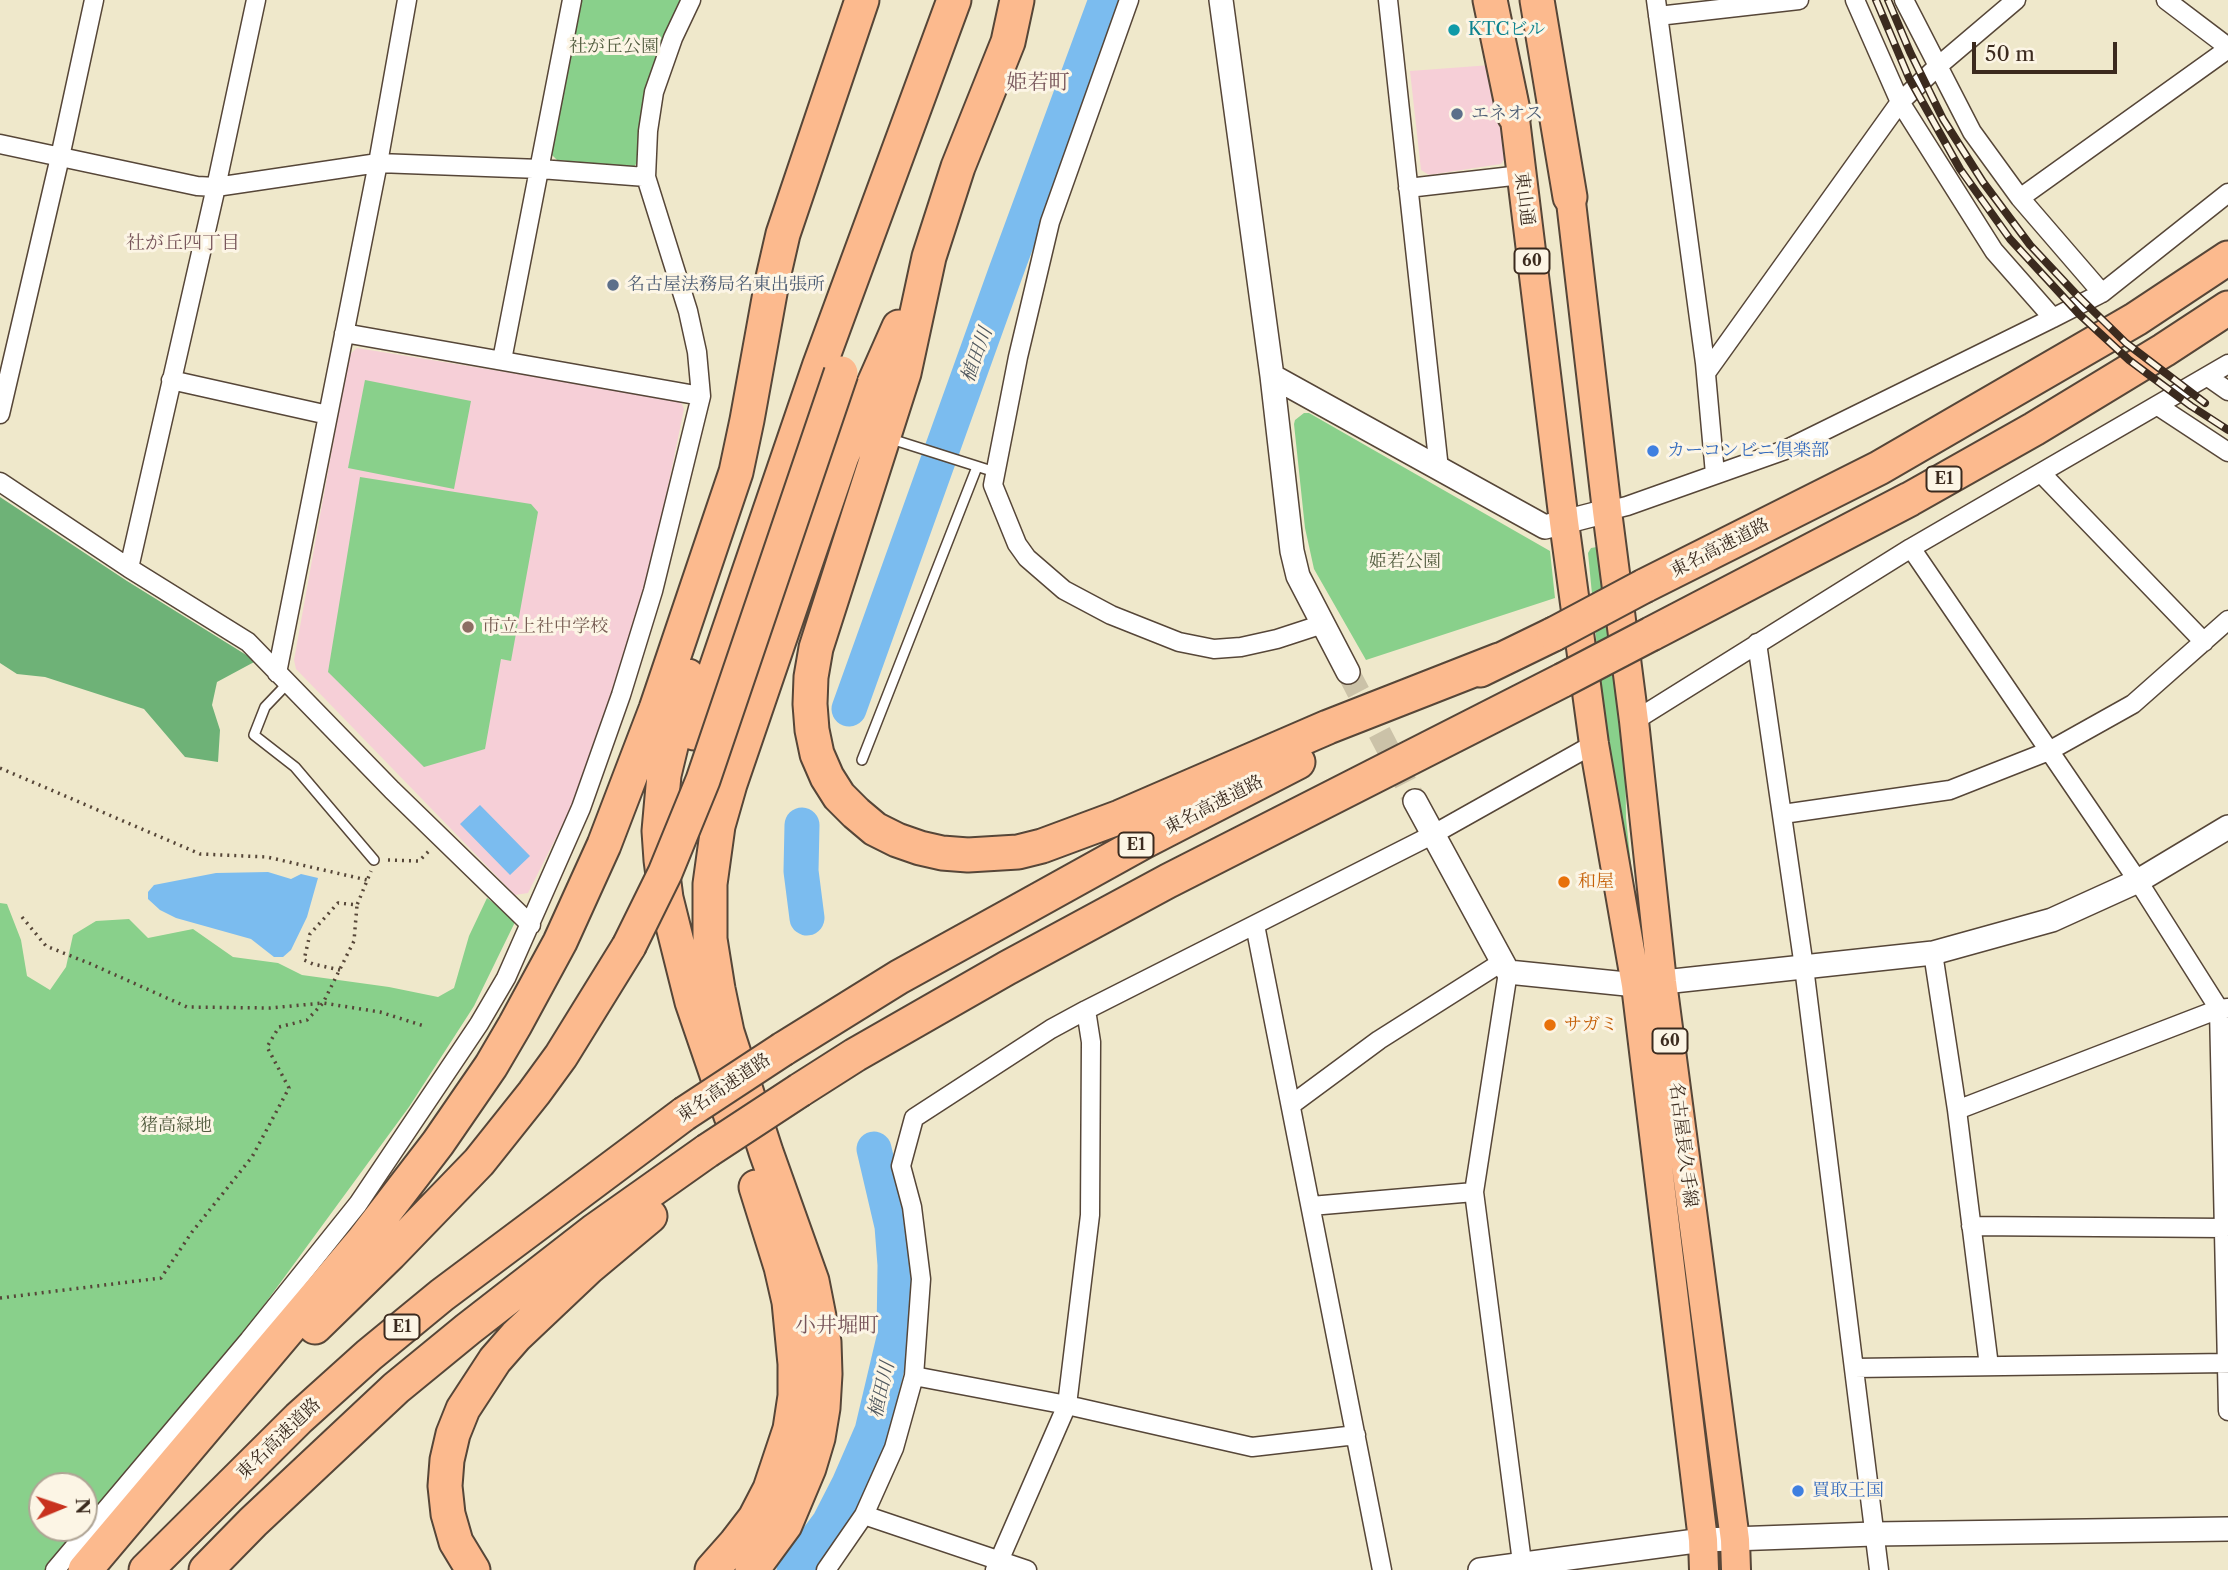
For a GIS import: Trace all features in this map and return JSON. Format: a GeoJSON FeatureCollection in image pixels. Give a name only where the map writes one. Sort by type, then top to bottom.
{"type":"FeatureCollection","features":[{"type":"Feature","properties":{"kind":"highway"},"geometry":{"type":"LineString","coordinates":[[712,1570],[748,1527],[770,1489],[783,1457],[790,1429],[796,1364],[789,1302],[781,1267],[692,1002],[666,898],[659,831],[660,802],[670,749],[736,472],[783,234],[862,0]]}},
{"type":"Feature","properties":{"kind":"highway"},"geometry":{"type":"LineString","coordinates":[[692,1002],[680,934],[675,865],[679,795],[686,759],[819,367],[954,0]]}},
{"type":"Feature","properties":{"kind":"highway"},"geometry":{"type":"LineString","coordinates":[[1017,0],[1007,42],[958,167],[929,257],[904,373],[816,648],[811,677],[812,730],[817,754],[839,796],[875,829],[897,840],[942,853],[1005,853],[1042,846],[1120,817],[1328,727],[1499,660]]}},
{"type":"Feature","properties":{"kind":"highway"},"geometry":{"type":"LineString","coordinates":[[1007,42],[1035,0]]}},
{"type":"Feature","properties":{"kind":"highway"},"geometry":{"type":"LineString","coordinates":[[1490,0],[1514,115]]}},
{"type":"Feature","properties":{"kind":"highway"},"geometry":{"type":"LineString","coordinates":[[1537,0],[1570,197]]}},
{"type":"Feature","properties":{"kind":"highway"},"geometry":{"type":"LineString","coordinates":[[185,1453],[390,1254],[479,1162],[561,1056],[629,946],[665,873],[703,780],[858,324],[934,50]]}},
{"type":"Feature","properties":{"kind":"highway"},"geometry":{"type":"LineString","coordinates":[[752,1570],[785,1525],[809,1468],[823,1408],[824,1342],[812,1281],[746,1094],[725,1021],[710,939],[713,855],[730,783],[842,456],[929,257]]}},
{"type":"Feature","properties":{"kind":"highway","name":"東名高速道路"},"geometry":{"type":"LineString","coordinates":[[146,1570],[259,1457],[369,1354],[442,1295],[684,1114],[783,1049],[899,977],[1143,842],[1878,468],[2136,319],[2228,258]]}},
{"type":"Feature","properties":{"kind":"highway","name":"E1"},"geometry":{"type":"LineString","coordinates":[[206,1570],[262,1513],[396,1388],[593,1231],[711,1159],[803,1096],[1007,968],[1168,881],[1563,680],[1932,486],[2034,429],[2164,350],[2228,307]]}},
{"type":"Feature","properties":{"kind":"highway"},"geometry":{"type":"LineString","coordinates":[[85,1570],[407,1185],[472,1094],[521,1016],[577,907],[619,808],[656,709],[736,472]]}},
{"type":"Feature","properties":{"kind":"highway"},"geometry":{"type":"LineString","coordinates":[[473,1570],[456,1542],[448,1514],[445,1486],[446,1460],[463,1409],[495,1360],[550,1302],[711,1159]]}},
{"type":"Feature","properties":{"kind":"main road","name":"東山通"},"geometry":{"type":"LineString","coordinates":[[1500,0],[1564,522]]}},
{"type":"Feature","properties":{"kind":"main road","name":"60"},"geometry":{"type":"LineString","coordinates":[[1546,0],[1607,511]]}},
{"type":"Feature","properties":{"kind":"main road","name":"名古屋長久手線"},"geometry":{"type":"LineString","coordinates":[[1607,511],[1634,721],[1649,983],[1704,1570]]}},
{"type":"Feature","properties":{"kind":"main road","name":"名古屋長久手線"},"geometry":{"type":"LineString","coordinates":[[1564,522],[1594,744],[1649,983],[1735,1540],[1737,1570]]}},
{"type":"Feature","properties":{"kind":"street"},"geometry":{"type":"LineString","coordinates":[[0,414],[94,0]]}},
{"type":"Feature","properties":{"kind":"street"},"geometry":{"type":"LineString","coordinates":[[129,568],[256,0]]}},
{"type":"Feature","properties":{"kind":"street"},"geometry":{"type":"LineString","coordinates":[[282,678],[328,415],[407,0]]}},
{"type":"Feature","properties":{"kind":"street"},"geometry":{"type":"LineString","coordinates":[[502,360],[572,0]]}},
{"type":"Feature","properties":{"kind":"street"},"geometry":{"type":"LineString","coordinates":[[55,1570],[248,1340],[358,1203],[506,978],[581,808],[621,695],[653,591],[701,396],[697,352],[688,310],[646,177],[648,131],[654,92],[691,0]]}},
{"type":"Feature","properties":{"kind":"street"},"geometry":{"type":"LineString","coordinates":[[1129,0],[1050,222],[1018,357],[993,485],[1017,544],[1027,558],[1064,590],[1111,615],[1179,642],[1214,649],[1241,647],[1277,639],[1323,624]]}},
{"type":"Feature","properties":{"kind":"street"},"geometry":{"type":"LineString","coordinates":[[1221,0],[1272,376],[1292,551],[1298,576],[1348,672]]}},
{"type":"Feature","properties":{"kind":"street"},"geometry":{"type":"LineString","coordinates":[[1388,0],[1440,469]]}},
{"type":"Feature","properties":{"kind":"street"},"geometry":{"type":"LineString","coordinates":[[1715,474],[1706,373],[1657,8],[1799,0]]}},
{"type":"Feature","properties":{"kind":"street"},"geometry":{"type":"LineString","coordinates":[[1855,0],[1900,102],[1994,251],[2053,318]]}},
{"type":"Feature","properties":{"kind":"street"},"geometry":{"type":"LineString","coordinates":[[1904,0],[1972,132],[2020,198],[2102,293]]}},
{"type":"Feature","properties":{"kind":"street"},"geometry":{"type":"LineString","coordinates":[[1706,373],[1900,102],[2016,0]]}},
{"type":"Feature","properties":{"kind":"street"},"geometry":{"type":"LineString","coordinates":[[2020,198],[2228,48],[2166,0]]}},
{"type":"Feature","properties":{"kind":"street"},"geometry":{"type":"LineString","coordinates":[[0,144],[197,186],[216,187],[378,163],[540,169],[646,177]]}},
{"type":"Feature","properties":{"kind":"street"},"geometry":{"type":"LineString","coordinates":[[1408,188],[1521,175]]}},
{"type":"Feature","properties":{"kind":"street"},"geometry":{"type":"LineString","coordinates":[[1272,376],[1545,527],[1627,506],[1785,450],[2102,293],[2228,193]]}},
{"type":"Feature","properties":{"kind":"street"},"geometry":{"type":"LineString","coordinates":[[344,333],[701,396]]}},
{"type":"Feature","properties":{"kind":"street"},"geometry":{"type":"LineString","coordinates":[[1634,721],[1911,548],[2228,364]]}},
{"type":"Feature","properties":{"kind":"street"},"geometry":{"type":"LineString","coordinates":[[2208,377],[2228,391]]}},
{"type":"Feature","properties":{"kind":"street"},"geometry":{"type":"LineString","coordinates":[[171,380],[328,415]]}},
{"type":"Feature","properties":{"kind":"street"},"geometry":{"type":"LineString","coordinates":[[2158,405],[2228,452]]}},
{"type":"Feature","properties":{"kind":"street"},"geometry":{"type":"LineString","coordinates":[[2041,473],[2204,642]]}},
{"type":"Feature","properties":{"kind":"street"},"geometry":{"type":"LineString","coordinates":[[0,482],[129,568],[248,642],[392,790],[531,925]]}},
{"type":"Feature","properties":{"kind":"street"},"geometry":{"type":"LineString","coordinates":[[1911,548],[2223,1008],[2223,1228],[2228,1411]]}},
{"type":"Feature","properties":{"kind":"street"},"geometry":{"type":"LineString","coordinates":[[1783,814],[1950,790],[2049,751],[2133,704],[2228,620]]}},
{"type":"Feature","properties":{"kind":"street"},"geometry":{"type":"LineString","coordinates":[[1757,643],[1804,967],[1879,1570]]}},
{"type":"Feature","properties":{"kind":"street"},"geometry":{"type":"LineString","coordinates":[[826,1570],[864,1515],[894,1448],[914,1376],[921,1279],[912,1207],[901,1166],[914,1118],[1051,1029],[1432,835],[1594,744]]}},
{"type":"Feature","properties":{"kind":"street"},"geometry":{"type":"LineString","coordinates":[[1415,801],[1505,967],[1474,1192],[1523,1567]]}},
{"type":"Feature","properties":{"kind":"street"},"geometry":{"type":"LineString","coordinates":[[1291,1105],[1379,1040],[1505,967],[1649,983],[1933,953],[2052,920],[2137,881],[2228,827]]}},
{"type":"Feature","properties":{"kind":"street"},"geometry":{"type":"LineString","coordinates":[[1255,925],[1382,1570]]}},
{"type":"Feature","properties":{"kind":"street"},"geometry":{"type":"LineString","coordinates":[[1933,953],[1957,1111],[1989,1366]]}},
{"type":"Feature","properties":{"kind":"street"},"geometry":{"type":"LineString","coordinates":[[1957,1111],[2223,1008]]}},
{"type":"Feature","properties":{"kind":"street"},"geometry":{"type":"LineString","coordinates":[[997,1565],[1067,1405],[1090,1215],[1091,1042],[1086,1010]]}},
{"type":"Feature","properties":{"kind":"street"},"geometry":{"type":"LineString","coordinates":[[1311,1206],[1474,1192]]}},
{"type":"Feature","properties":{"kind":"street"},"geometry":{"type":"LineString","coordinates":[[1971,1226],[2223,1228]]}},
{"type":"Feature","properties":{"kind":"street"},"geometry":{"type":"LineString","coordinates":[[1854,1368],[2227,1363]]}},
{"type":"Feature","properties":{"kind":"street"},"geometry":{"type":"LineString","coordinates":[[914,1376],[1067,1405],[1252,1447],[1356,1435]]}},
{"type":"Feature","properties":{"kind":"street"},"geometry":{"type":"LineString","coordinates":[[864,1515],[997,1565],[1027,1570]]}},
{"type":"Feature","properties":{"kind":"street"},"geometry":{"type":"LineString","coordinates":[[1480,1570],[1523,1567],[1703,1540],[1874,1534],[2228,1529]]}},
{"type":"Feature","properties":{"kind":"lane"},"geometry":{"type":"LineString","coordinates":[[883,437],[995,472]]}},
{"type":"Feature","properties":{"kind":"lane"},"geometry":{"type":"LineString","coordinates":[[862,760],[977,467]]}},
{"type":"Feature","properties":{"kind":"lane"},"geometry":{"type":"LineString","coordinates":[[282,678],[265,707],[254,734],[295,767],[374,860]]}},
{"type":"Feature","properties":{"kind":"path"},"geometry":{"type":"LineString","coordinates":[[0,768],[200,854],[267,857],[367,880]]}},
{"type":"Feature","properties":{"kind":"path"},"geometry":{"type":"LineString","coordinates":[[0,1298],[161,1278],[192,1232],[252,1157],[289,1088],[267,1047],[279,1027],[307,1020],[323,1003],[354,941],[357,905],[374,860],[419,861],[443,837]]}},
{"type":"Feature","properties":{"kind":"path"},"geometry":{"type":"LineString","coordinates":[[340,970],[304,960],[310,934],[338,903],[357,905]]}},
{"type":"Feature","properties":{"kind":"path"},"geometry":{"type":"LineString","coordinates":[[22,917],[46,946],[187,1007],[270,1008],[323,1003],[380,1012],[424,1026]]}},
{"type":"Feature","properties":{"kind":"shaded area","name":"エネオス"},"geometry":{"type":"Polygon","coordinates":[[[1491,65],[1506,157],[1501,164],[1429,175],[1421,170],[1410,71],[1491,65]]]}},
{"type":"Feature","properties":{"kind":"shaded area","name":"市立上社中学校"},"geometry":{"type":"Polygon","coordinates":[[[357,348],[680,400],[684,409],[646,594],[614,695],[570,810],[528,893],[515,895],[296,669],[294,660],[349,355],[357,348]]]}},
{"type":"Feature","properties":{"kind":"green space","name":"社が丘公園"},"geometry":{"type":"Polygon","coordinates":[[[577,0],[680,0],[649,79],[642,111],[640,158],[634,167],[557,160],[549,152],[577,0]]]}},
{"type":"Feature","properties":{"kind":"green space"},"geometry":{"type":"Polygon","coordinates":[[[365,380],[471,401],[454,489],[348,468],[365,380]]]}},
{"type":"Feature","properties":{"kind":"green space","name":"姫若公園"},"geometry":{"type":"Polygon","coordinates":[[[1304,413],[1309,413],[1550,551],[1555,598],[1366,660],[1314,569],[1305,528],[1294,424],[1304,413]]]}},
{"type":"Feature","properties":{"kind":"green space"},"geometry":{"type":"Polygon","coordinates":[[[360,477],[531,504],[538,512],[511,661],[501,659],[485,749],[424,767],[328,672],[360,477]]]}},
{"type":"Feature","properties":{"kind":"green space"},"geometry":{"type":"Polygon","coordinates":[[[0,497],[127,581],[256,661],[217,682],[212,705],[220,730],[218,762],[185,757],[144,709],[45,677],[17,674],[0,663],[0,497]]]}},
{"type":"Feature","properties":{"kind":"green space"},"geometry":{"type":"Polygon","coordinates":[[[1597,547],[1602,551],[1625,732],[1626,818],[1639,942],[1599,729],[1596,635],[1588,553],[1591,548],[1597,547]]]}},
{"type":"Feature","properties":{"kind":"green space","name":"猪高緑地"},"geometry":{"type":"Polygon","coordinates":[[[487,898],[516,920],[474,1006],[409,1107],[231,1350],[98,1509],[98,1472],[28,1472],[28,1542],[70,1542],[46,1570],[0,1570],[0,903],[7,904],[21,940],[27,976],[50,990],[66,967],[73,935],[96,921],[129,919],[148,938],[193,929],[233,957],[278,963],[302,975],[438,997],[454,988],[469,936],[487,898]]]}},
{"type":"Feature","properties":{"kind":"water"},"geometry":{"type":"Polygon","coordinates":[[[480,805],[530,856],[510,875],[460,824],[480,805]]]}},
{"type":"Feature","properties":{"kind":"water"},"geometry":{"type":"Polygon","coordinates":[[[268,872],[291,879],[301,874],[318,878],[307,917],[291,950],[283,957],[274,957],[251,939],[176,918],[160,910],[148,899],[148,892],[154,885],[216,873],[268,872]]]}},
{"type":"Feature","properties":{"kind":"waterway","name":"植田川"},"geometry":{"type":"LineString","coordinates":[[849,709],[1106,0]]}},
{"type":"Feature","properties":{"kind":"waterway","name":"植田川"},"geometry":{"type":"LineString","coordinates":[[802,825],[801,871],[807,918]]}},
{"type":"Feature","properties":{"kind":"waterway","name":"植田川"},"geometry":{"type":"LineString","coordinates":[[794,1570],[829,1523],[872,1431],[894,1338],[895,1265],[892,1226],[874,1149]]}},
{"type":"Feature","properties":{"kind":"tunnel"},"geometry":{"type":"LineString","coordinates":[[1348,672],[1415,801]]}},
{"type":"Feature","properties":{"kind":"railway"},"geometry":{"type":"LineString","coordinates":[[1876,0],[1909,78],[1937,128],[1960,169],[2010,239],[2079,314],[2129,360],[2228,430]]}},
{"type":"Feature","properties":{"kind":"railway"},"geometry":{"type":"LineString","coordinates":[[1888,0],[1943,119],[1983,182],[2030,245],[2126,343],[2205,403]]}},
{"type":"Feature","properties":{"kind":"place","name":"KTCビル"},"geometry":{"type":"Point","coordinates":[1454,30]}},
{"type":"Feature","properties":{"kind":"place","name":"エネオス"},"geometry":{"type":"Point","coordinates":[1457,114]}},
{"type":"Feature","properties":{"kind":"place","name":"名古屋法務局名東出張所"},"geometry":{"type":"Point","coordinates":[613,285]}},
{"type":"Feature","properties":{"kind":"place","name":"カーコンビニ倶楽部"},"geometry":{"type":"Point","coordinates":[1653,451]}},
{"type":"Feature","properties":{"kind":"place","name":"市立上社中学校"},"geometry":{"type":"Point","coordinates":[468,627]}},
{"type":"Feature","properties":{"kind":"place","name":"和屋"},"geometry":{"type":"Point","coordinates":[1564,882]}},
{"type":"Feature","properties":{"kind":"place","name":"サガミ"},"geometry":{"type":"Point","coordinates":[1550,1025]}},
{"type":"Feature","properties":{"kind":"place","name":"買取王国"},"geometry":{"type":"Point","coordinates":[1798,1491]}},
{"type":"Feature","properties":{"kind":"district","name":"姫若町"},"geometry":{"type":"Point","coordinates":[1038,83]}},
{"type":"Feature","properties":{"kind":"district","name":"社が丘四丁目"},"geometry":{"type":"Point","coordinates":[183,244]}},
{"type":"Feature","properties":{"kind":"district","name":"小井堀町"},"geometry":{"type":"Point","coordinates":[837,1326]}}]}
